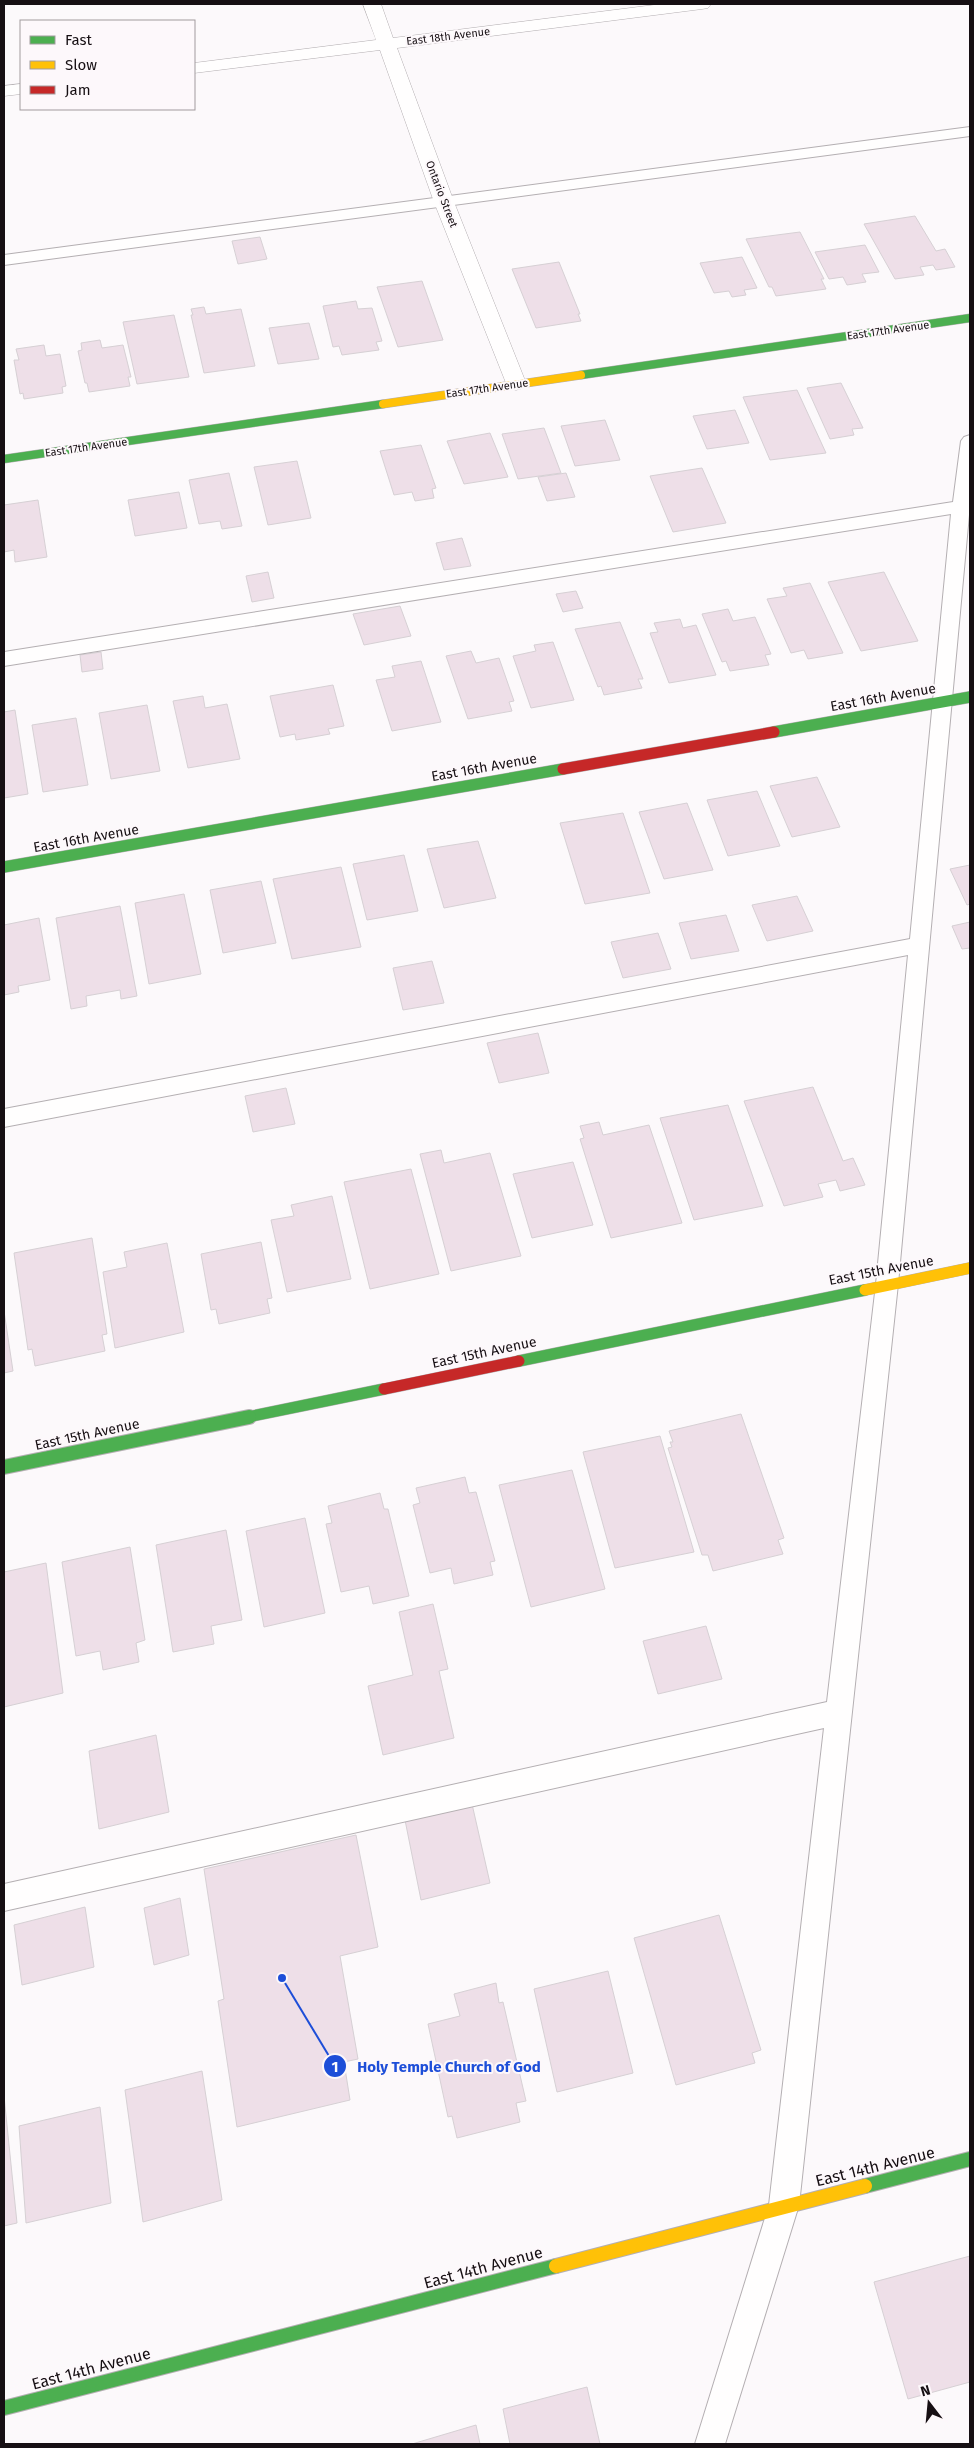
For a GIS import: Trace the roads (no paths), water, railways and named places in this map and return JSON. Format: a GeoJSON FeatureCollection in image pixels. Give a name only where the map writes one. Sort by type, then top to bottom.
{"type":"FeatureCollection","features":[{"type":"Feature","properties":{"kind":"street","name":"Ontario Street"},"geometry":{"type":"LineString","coordinates":[[372,4],[444,202],[516,383]]}},
{"type":"Feature","properties":{"kind":"street","name":"East 18th Avenue"},"geometry":{"type":"LineString","coordinates":[[195,68],[702,4]]}},
{"type":"Feature","properties":{"kind":"street"},"geometry":{"type":"LineString","coordinates":[[4,91],[20,89]]}},
{"type":"Feature","properties":{"kind":"street","name":"East 17th Avenue"},"geometry":{"type":"LineString","coordinates":[[4,459],[970,318]]}},
{"type":"Feature","properties":{"kind":"street","name":"East 16th Avenue"},"geometry":{"type":"LineString","coordinates":[[4,867],[970,697]]}},
{"type":"Feature","properties":{"kind":"street","name":"East 15th Avenue"},"geometry":{"type":"LineString","coordinates":[[4,1467],[970,1268]]}},
{"type":"Feature","properties":{"kind":"street","name":"East 14th Avenue"},"geometry":{"type":"LineString","coordinates":[[4,2408],[784,2205],[970,2159]]}},
{"type":"Feature","properties":{"kind":"lane"},"geometry":{"type":"LineString","coordinates":[[4,260],[970,131]]}},
{"type":"Feature","properties":{"kind":"lane"},"geometry":{"type":"LineString","coordinates":[[710,2444],[784,2205],[887,1284],[961,507],[970,441]]}},
{"type":"Feature","properties":{"kind":"lane"},"geometry":{"type":"LineString","coordinates":[[4,658],[961,507]]}},
{"type":"Feature","properties":{"kind":"lane"},"geometry":{"type":"LineString","coordinates":[[4,1118],[919,945]]}},
{"type":"Feature","properties":{"kind":"lane"},"geometry":{"type":"LineString","coordinates":[[4,1897],[840,1712]]}},
{"type":"Feature","properties":{"kind":"place","name":"Holy Temple Church of God"},"geometry":{"type":"Point","coordinates":[282,1978]}}]}
